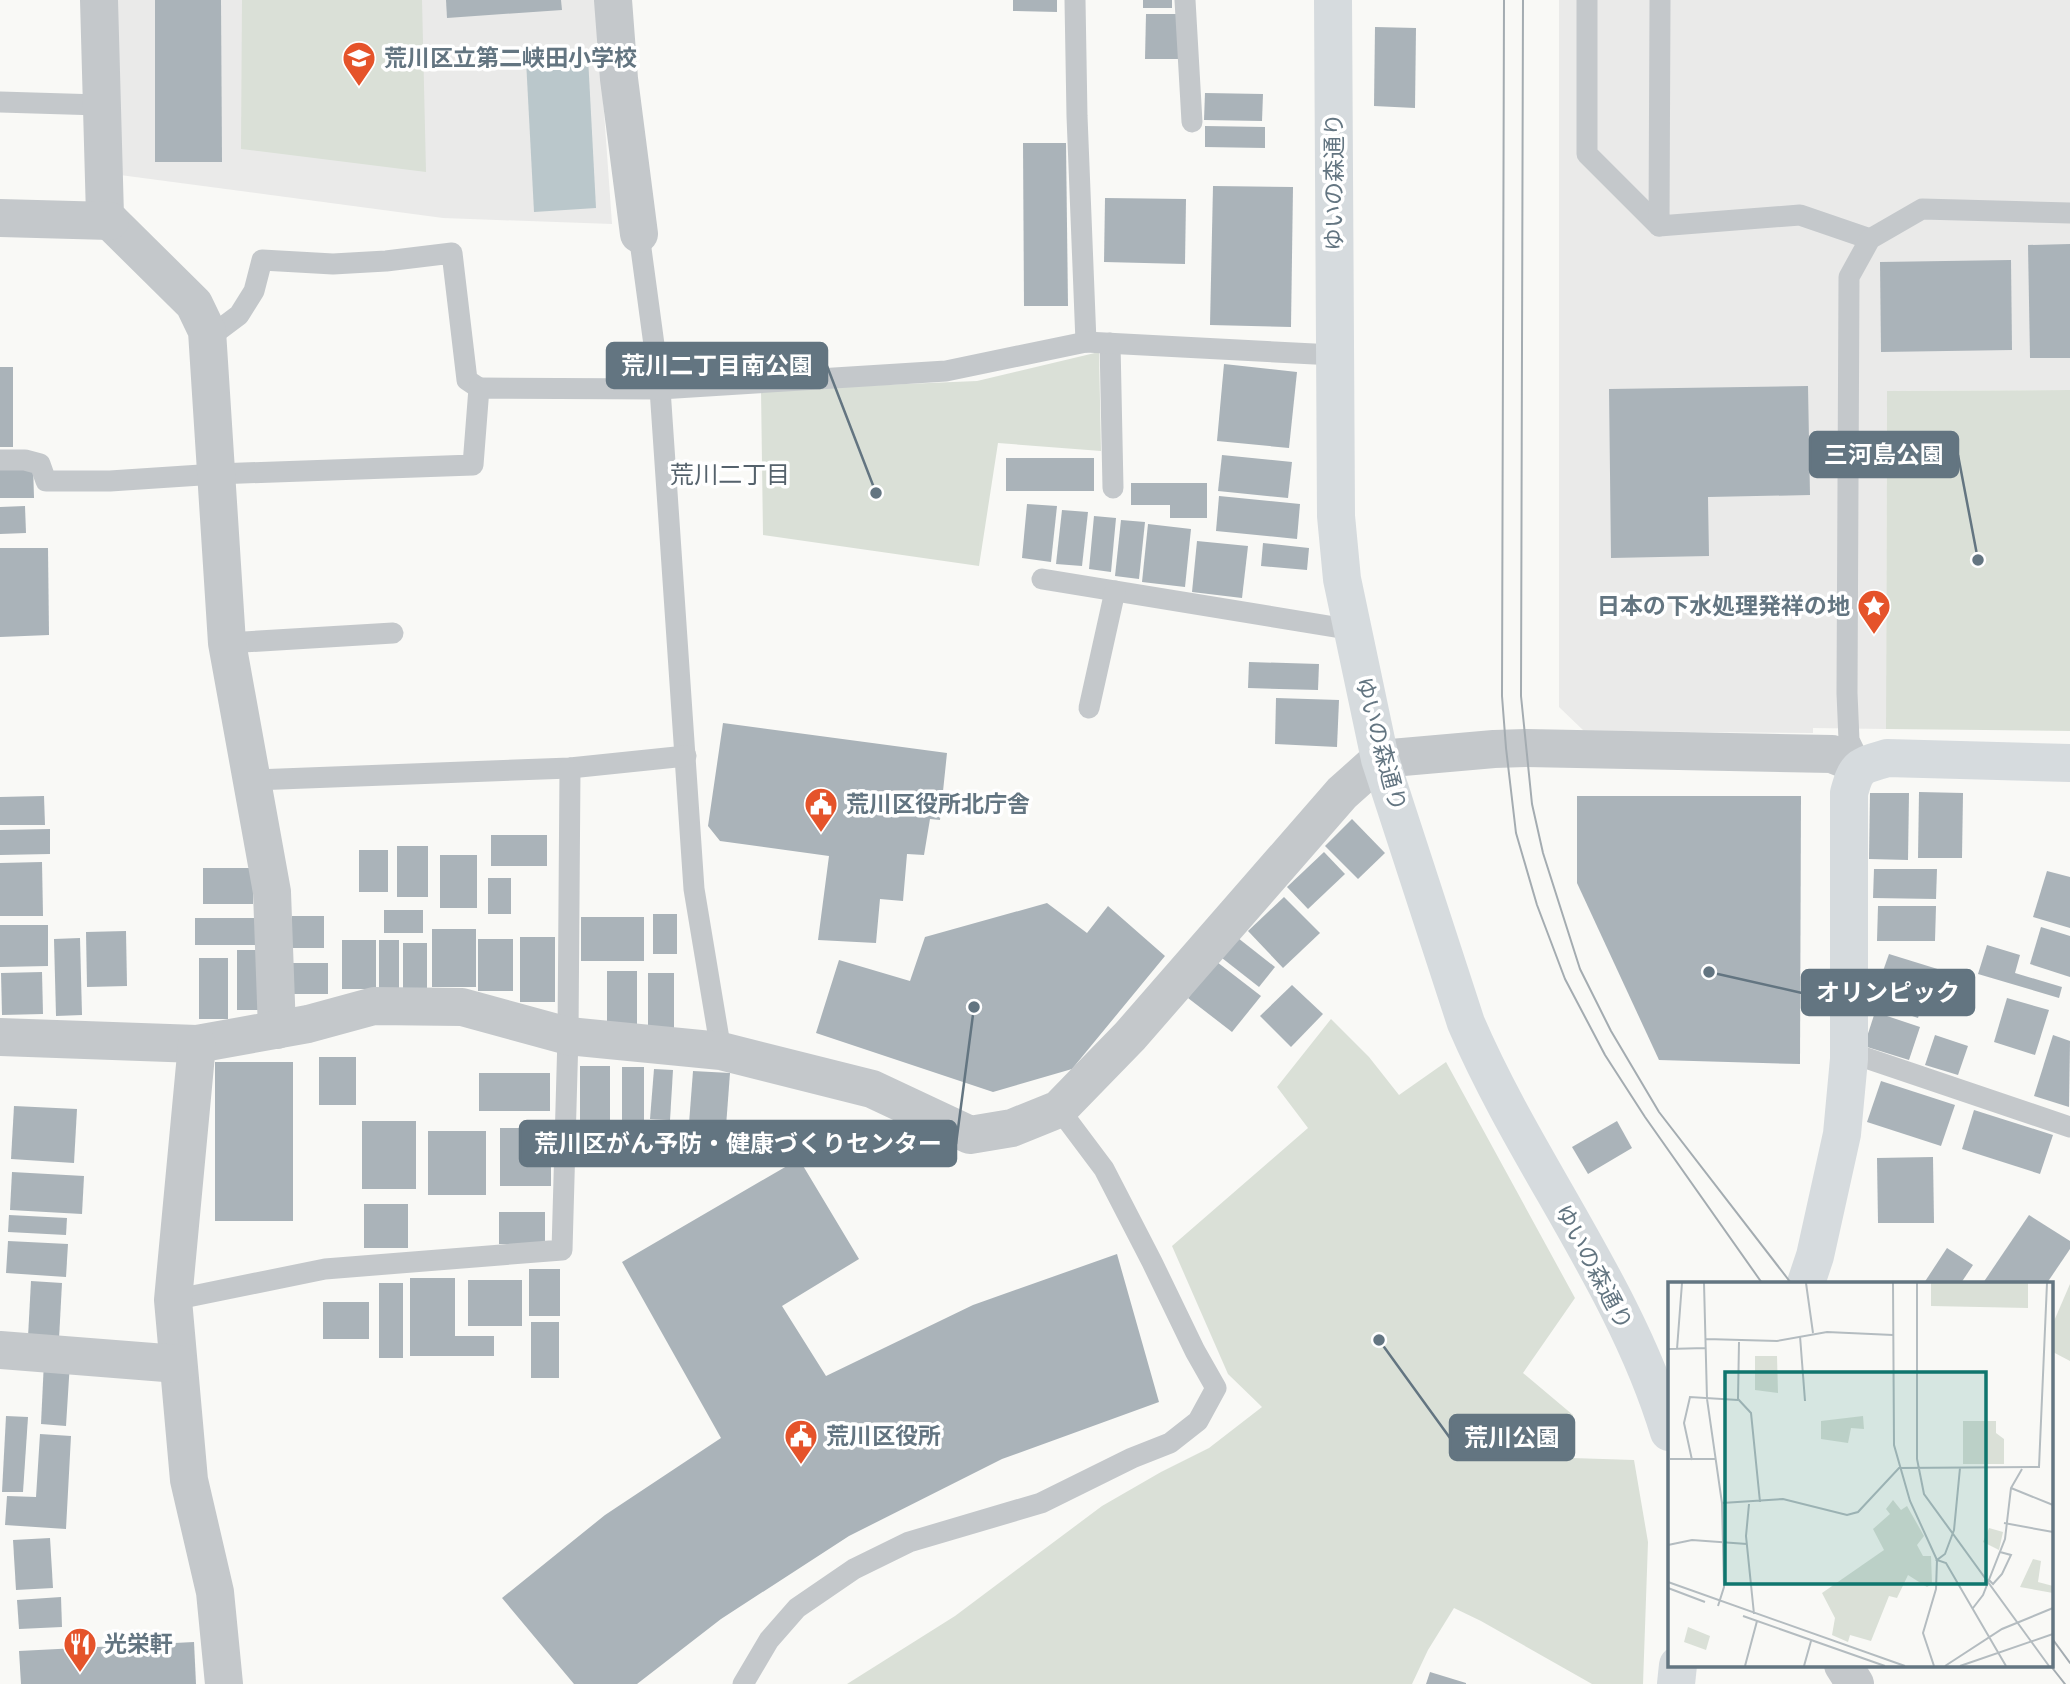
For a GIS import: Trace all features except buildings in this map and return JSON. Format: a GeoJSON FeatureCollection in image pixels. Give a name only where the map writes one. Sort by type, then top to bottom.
{"type":"FeatureCollection","features":[{"type":"Feature","properties":{"kind":"street"},"geometry":{"type":"LineString","coordinates":[[99,0],[105,216],[194,304],[207,331],[227,643],[272,892],[277,1030]]}},
{"type":"Feature","properties":{"kind":"street"},"geometry":{"type":"LineString","coordinates":[[613,0],[639,234]]}},
{"type":"Feature","properties":{"kind":"street","name":"ゆいの森通り"},"geometry":{"type":"LineString","coordinates":[[1334,0],[1336,516],[1342,579],[1380,759],[1466,1023],[1479,1054],[1608,1290],[1638,1350],[1661,1404],[1668,1428]]}},
{"type":"Feature","properties":{"kind":"street"},"geometry":{"type":"LineString","coordinates":[[0,218],[110,221]]}},
{"type":"Feature","properties":{"kind":"street"},"geometry":{"type":"LineString","coordinates":[[0,1037],[197,1044],[277,1030],[374,1006],[462,1007],[568,1036],[721,1051],[872,1090],[970,1135],[1012,1128],[1059,1109],[1130,1036],[1342,793],[1380,759],[1526,748],[1832,754],[1863,766]]}},
{"type":"Feature","properties":{"kind":"street"},"geometry":{"type":"LineString","coordinates":[[1806,1282],[1815,1256],[1842,1134],[1849,1059],[1849,793],[1855,773],[1863,766],[1887,758],[2070,763]]}},
{"type":"Feature","properties":{"kind":"street"},"geometry":{"type":"LineString","coordinates":[[197,1044],[173,1300],[189,1480],[215,1592],[225,1684]]}},
{"type":"Feature","properties":{"kind":"street"},"geometry":{"type":"LineString","coordinates":[[0,1350],[178,1364]]}},
{"type":"Feature","properties":{"kind":"street"},"geometry":{"type":"LineString","coordinates":[[1676,1684],[1678,1666]]}},
{"type":"Feature","properties":{"kind":"street"},"geometry":{"type":"LineString","coordinates":[[1844,1666],[1855,1684]]}},
{"type":"Feature","properties":{"kind":"lane"},"geometry":{"type":"LineString","coordinates":[[1075,0],[1086,342]]}},
{"type":"Feature","properties":{"kind":"lane"},"geometry":{"type":"LineString","coordinates":[[1185,0],[1192,122]]}},
{"type":"Feature","properties":{"kind":"lane"},"geometry":{"type":"LineString","coordinates":[[1587,0],[1587,153],[1659,226],[1800,215],[1870,239]]}},
{"type":"Feature","properties":{"kind":"lane"},"geometry":{"type":"LineString","coordinates":[[1659,226],[1660,0]]}},
{"type":"Feature","properties":{"kind":"lane"},"geometry":{"type":"LineString","coordinates":[[0,103],[100,105]]}},
{"type":"Feature","properties":{"kind":"lane"},"geometry":{"type":"LineString","coordinates":[[1863,766],[1849,740],[1847,693],[1849,276],[1870,239],[1922,209],[2070,213]]}},
{"type":"Feature","properties":{"kind":"lane"},"geometry":{"type":"LineString","coordinates":[[639,234],[660,389],[694,889],[721,1051]]}},
{"type":"Feature","properties":{"kind":"lane"},"geometry":{"type":"LineString","coordinates":[[207,339],[239,315],[254,291],[262,260],[333,264],[452,253],[467,380],[479,388],[660,389],[946,371],[1086,342],[1334,355]]}},
{"type":"Feature","properties":{"kind":"lane"},"geometry":{"type":"LineString","coordinates":[[1110,343],[1113,488]]}},
{"type":"Feature","properties":{"kind":"lane"},"geometry":{"type":"LineString","coordinates":[[0,460],[25,460],[40,464],[47,481],[110,481],[216,474],[473,465],[479,388]]}},
{"type":"Feature","properties":{"kind":"lane"},"geometry":{"type":"LineString","coordinates":[[1042,579],[1353,630]]}},
{"type":"Feature","properties":{"kind":"lane"},"geometry":{"type":"LineString","coordinates":[[1089,708],[1115,591]]}},
{"type":"Feature","properties":{"kind":"lane"},"geometry":{"type":"LineString","coordinates":[[227,643],[393,633]]}},
{"type":"Feature","properties":{"kind":"lane"},"geometry":{"type":"LineString","coordinates":[[252,780],[570,768],[686,756]]}},
{"type":"Feature","properties":{"kind":"lane"},"geometry":{"type":"LineString","coordinates":[[173,1300],[325,1269],[562,1250],[568,1036],[570,768]]}},
{"type":"Feature","properties":{"kind":"lane"},"geometry":{"type":"LineString","coordinates":[[1849,1059],[1866,1058],[2070,1127]]}},
{"type":"Feature","properties":{"kind":"lane"},"geometry":{"type":"LineString","coordinates":[[743,1684],[769,1640],[797,1608],[854,1569],[909,1542],[1041,1503],[1132,1458],[1170,1443],[1198,1421],[1216,1388],[1104,1168],[1059,1109]]}},
{"type":"Feature","properties":{"kind":"shaded area","name":"荒川区立第二峡田小学校"},"geometry":{"type":"Polygon","coordinates":[[[112,0],[596,0],[612,224],[443,218],[120,175],[112,0]]]}},
{"type":"Feature","properties":{"kind":"shaded area"},"geometry":{"type":"Polygon","coordinates":[[[242,0],[422,0],[426,172],[241,149],[242,0]]]}},
{"type":"Feature","properties":{"kind":"shaded area"},"geometry":{"type":"Polygon","coordinates":[[[1559,0],[2070,0],[2070,390],[1887,391],[1886,729],[1813,728],[1813,733],[1584,731],[1559,707],[1559,0]]]}},
{"type":"Feature","properties":{"kind":"shaded area"},"geometry":{"type":"Polygon","coordinates":[[[588,57],[596,208],[534,212],[526,60],[588,57]]]}},
{"type":"Feature","properties":{"kind":"shaded area"},"geometry":{"type":"Polygon","coordinates":[[[1099,352],[1101,451],[998,443],[979,566],[763,535],[761,390],[977,381],[1099,352]]]}},
{"type":"Feature","properties":{"kind":"shaded area"},"geometry":{"type":"Polygon","coordinates":[[[2070,390],[2070,731],[1886,729],[1887,391],[2070,390]]]}},
{"type":"Feature","properties":{"kind":"shaded area"},"geometry":{"type":"Polygon","coordinates":[[[1331,1019],[1369,1057],[1399,1095],[1446,1062],[1575,1298],[1523,1373],[1573,1415],[1572,1458],[1634,1460],[1648,1542],[1643,1684],[1592,1684],[1454,1608],[1428,1650],[1412,1684],[847,1684],[955,1616],[1102,1506],[1209,1448],[1262,1407],[1228,1374],[1172,1246],[1308,1128],[1277,1087],[1331,1019]]]}},
{"type":"Feature","properties":{"kind":"shaded area"},"geometry":{"type":"Polygon","coordinates":[[[2070,1284],[2070,1361],[2052,1352],[2052,1326],[2070,1284]]]}},
{"type":"Feature","properties":{"kind":"tram line"},"geometry":{"type":"LineString","coordinates":[[1504,0],[1502,696],[1516,833],[1537,905],[1565,979],[1605,1055],[1645,1117],[1761,1282]]}},
{"type":"Feature","properties":{"kind":"tram line"},"geometry":{"type":"LineString","coordinates":[[1523,0],[1521,696],[1532,804],[1543,853],[1580,969],[1611,1031],[1659,1112],[1790,1282]]}},
{"type":"Feature","properties":{"kind":"tram line"},"geometry":{"type":"LineString","coordinates":[[2052,1638],[2070,1663]]}},
{"type":"Feature","properties":{"kind":"tram line"},"geometry":{"type":"LineString","coordinates":[[2051,1666],[2065,1684]]}},
{"type":"Feature","properties":{"kind":"place","name":"荒川区立第二峡田小学校"},"geometry":{"type":"Point","coordinates":[359,88]}},
{"type":"Feature","properties":{"kind":"place","name":"荒川二丁目南公園"},"geometry":{"type":"Point","coordinates":[876,493]}},
{"type":"Feature","properties":{"kind":"place","name":"三河島公園"},"geometry":{"type":"Point","coordinates":[1978,560]}},
{"type":"Feature","properties":{"kind":"place","name":"日本の下水処理発祥の地"},"geometry":{"type":"Point","coordinates":[1874,636]}},
{"type":"Feature","properties":{"kind":"place","name":"荒川区役所北庁舎"},"geometry":{"type":"Point","coordinates":[821,834]}},
{"type":"Feature","properties":{"kind":"place","name":"オリンピック"},"geometry":{"type":"Point","coordinates":[1709,972]}},
{"type":"Feature","properties":{"kind":"place","name":"荒川区がん予防・健康づくりセンター"},"geometry":{"type":"Point","coordinates":[974,1007]}},
{"type":"Feature","properties":{"kind":"place","name":"荒川公園"},"geometry":{"type":"Point","coordinates":[1379,1340]}},
{"type":"Feature","properties":{"kind":"place","name":"荒川区役所"},"geometry":{"type":"Point","coordinates":[801,1466]}},
{"type":"Feature","properties":{"kind":"place","name":"光栄軒"},"geometry":{"type":"Point","coordinates":[80,1674]}},
{"type":"Feature","properties":{"kind":"district","name":"荒川二丁目"},"geometry":{"type":"Point","coordinates":[730,475]}}]}
